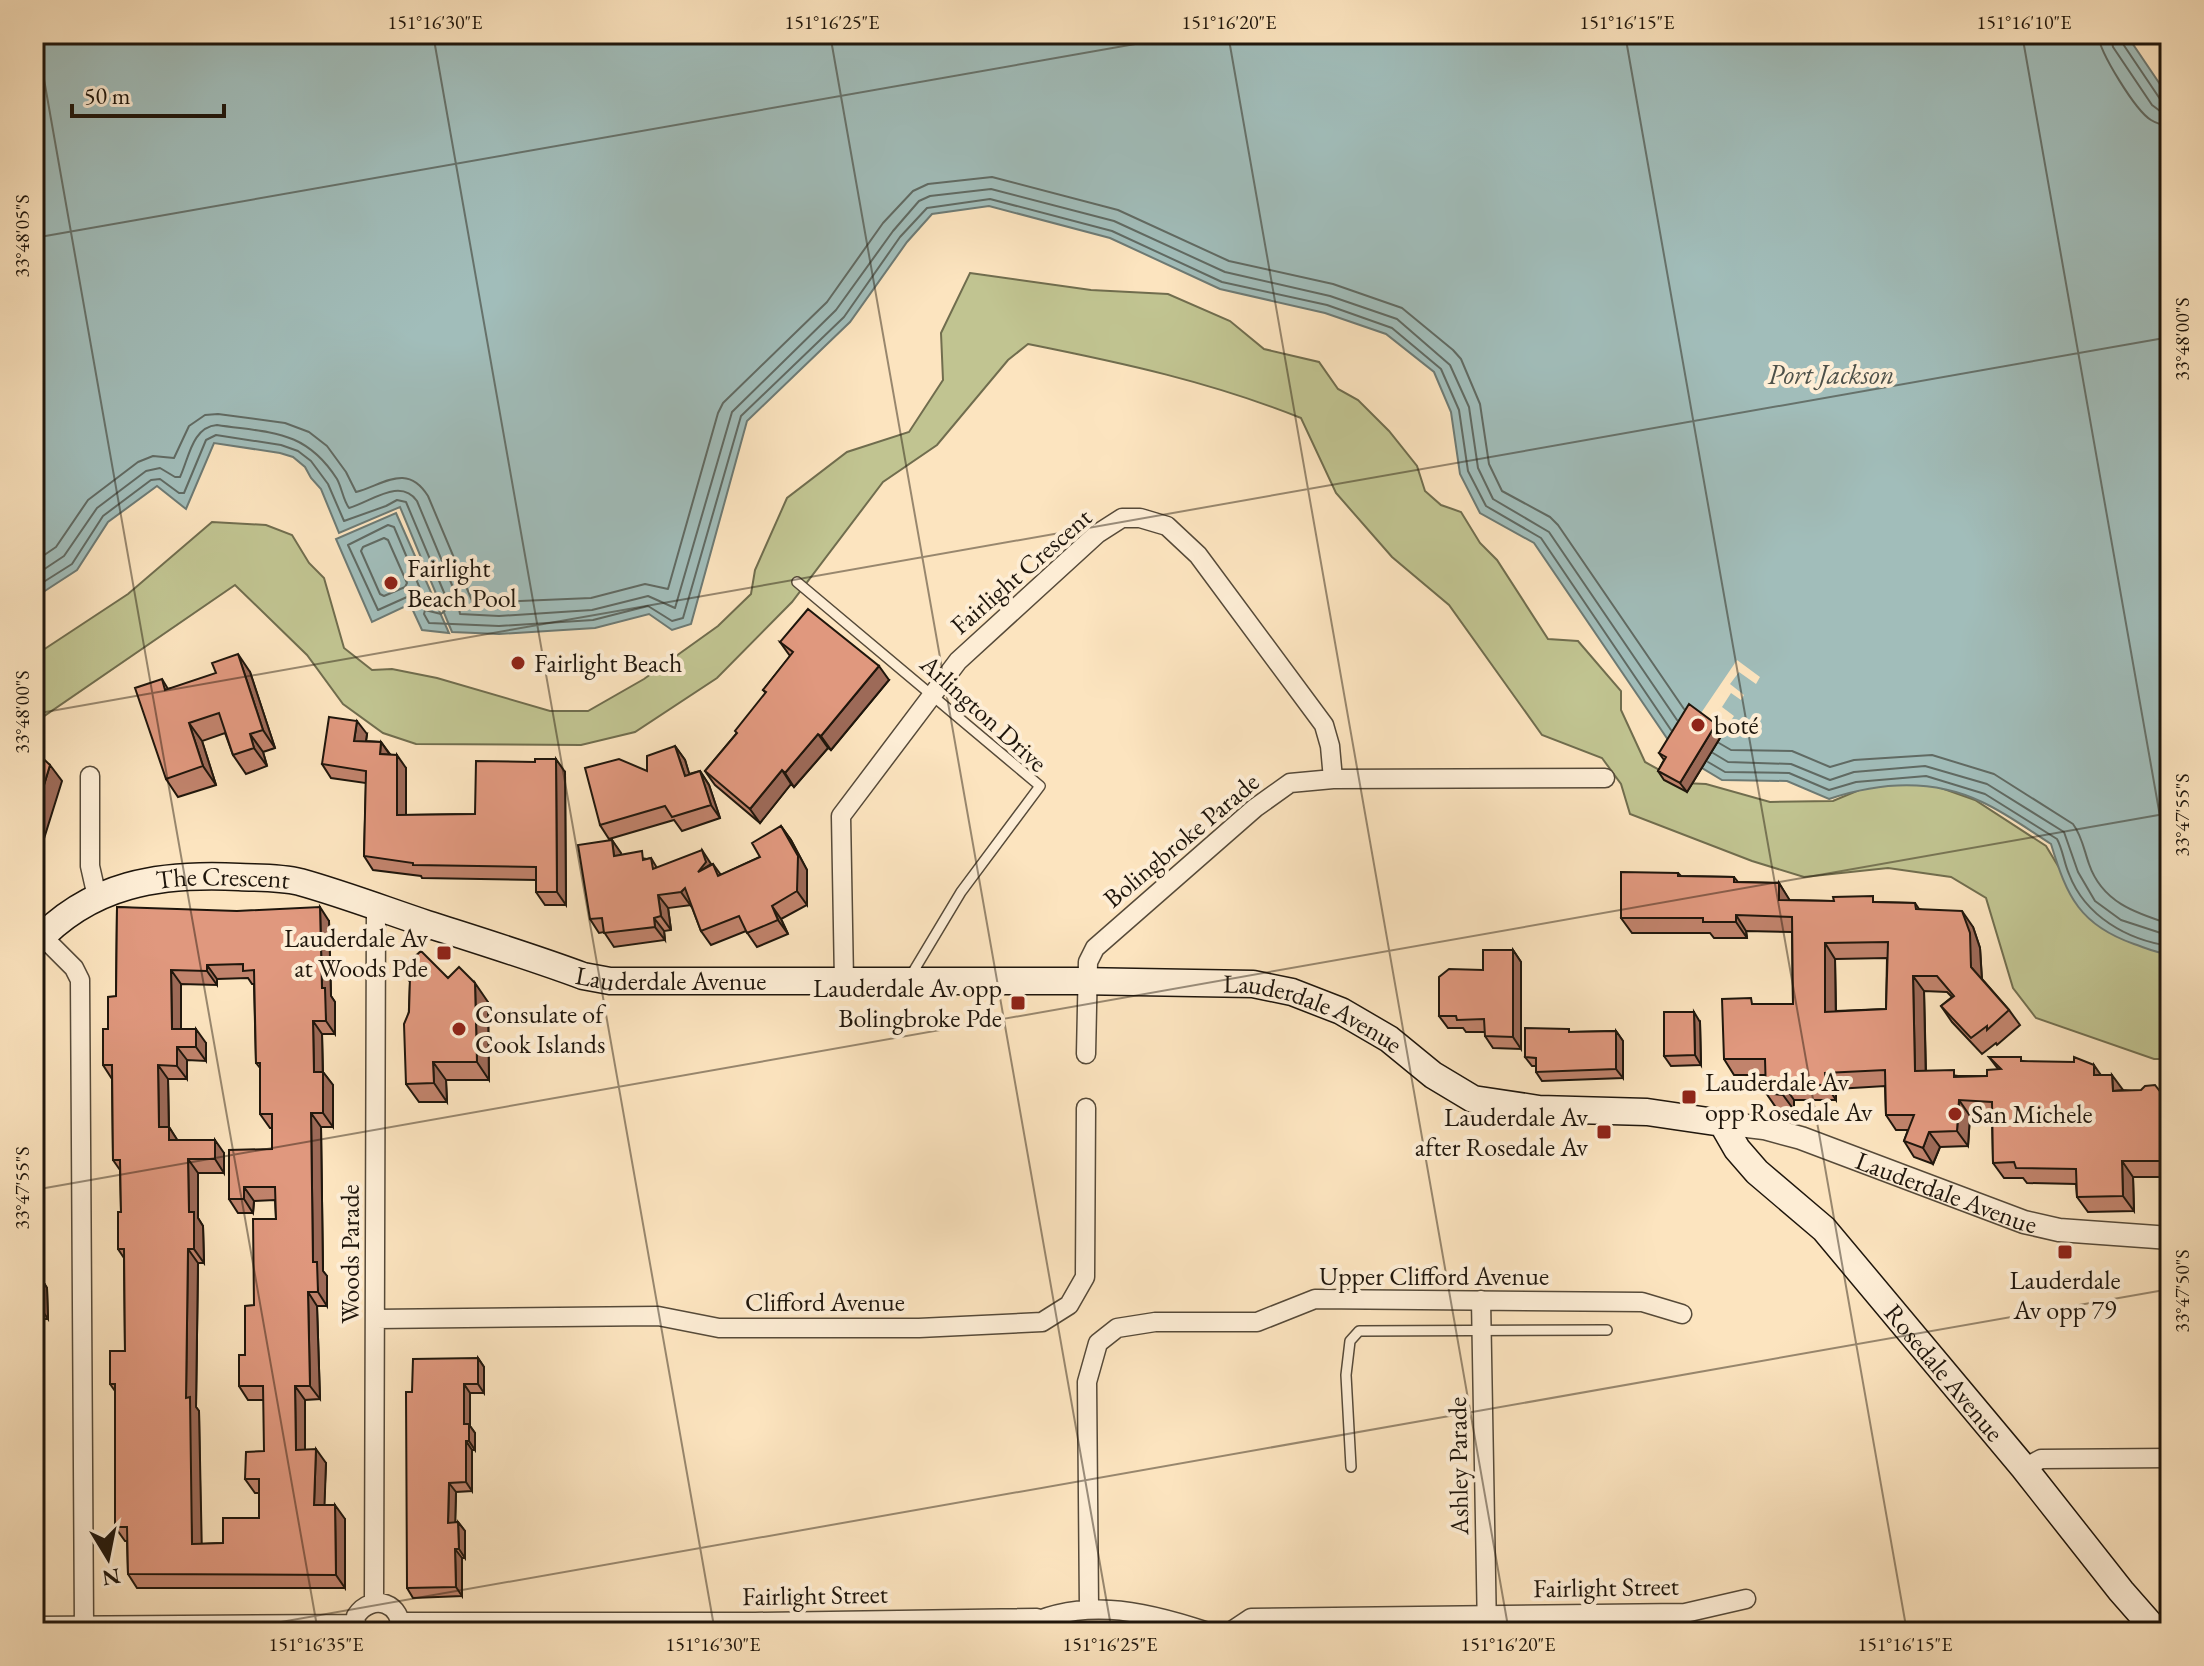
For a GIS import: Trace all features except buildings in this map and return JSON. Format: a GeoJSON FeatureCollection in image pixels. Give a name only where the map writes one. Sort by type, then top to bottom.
{"type":"FeatureCollection","features":[{"type":"Feature","properties":{"kind":"main road","name":"The Crescent"},"geometry":{"type":"LineString","coordinates":[[38,941],[97,897],[158,878],[229,877],[298,882],[425,923]]}},
{"type":"Feature","properties":{"kind":"main road","name":"Lauderdale Avenue"},"geometry":{"type":"LineString","coordinates":[[425,923],[583,976],[610,981],[1231,983],[1292,992],[1317,1000],[1368,1025],[1458,1093],[1473,1099],[1539,1109],[1647,1112],[1722,1123]]}},
{"type":"Feature","properties":{"kind":"main road","name":"Rosedale Avenue"},"geometry":{"type":"LineString","coordinates":[[1722,1123],[1737,1149],[1757,1172],[1824,1229],[2157,1632]]}},
{"type":"Feature","properties":{"kind":"street","name":"Fairlight Crescent"},"geometry":{"type":"LineString","coordinates":[[844,981],[841,816],[958,661],[1097,534],[1122,518],[1140,518],[1167,526],[1198,555],[1324,725],[1330,746],[1333,779]]}},
{"type":"Feature","properties":{"kind":"street"},"geometry":{"type":"LineString","coordinates":[[90,776],[90,866],[97,897]]}},
{"type":"Feature","properties":{"kind":"street","name":"Bolingbroke Parade"},"geometry":{"type":"LineString","coordinates":[[1086,1054],[1086,981],[1088,962],[1095,948],[1255,808],[1290,783],[1333,779],[1605,778]]}},
{"type":"Feature","properties":{"kind":"street","name":"Woods Parade"},"geometry":{"type":"LineString","coordinates":[[374,1602],[376,906]]}},
{"type":"Feature","properties":{"kind":"street"},"geometry":{"type":"LineString","coordinates":[[38,941],[74,968],[80,980],[84,1626]]}},
{"type":"Feature","properties":{"kind":"street","name":"Clifford Avenue"},"geometry":{"type":"LineString","coordinates":[[376,1319],[658,1316],[719,1328],[919,1328],[1042,1322],[1069,1305],[1085,1277],[1086,1108]]}},
{"type":"Feature","properties":{"kind":"street","name":"Lauderdale Avenue"},"geometry":{"type":"LineString","coordinates":[[1722,1123],[1764,1128],[1801,1138],[2024,1222],[2059,1230],[2170,1238]]}},
{"type":"Feature","properties":{"kind":"street","name":"Upper Clifford Avenue"},"geometry":{"type":"LineString","coordinates":[[1089,1608],[1087,1382],[1098,1343],[1117,1328],[1155,1322],[1257,1322],[1315,1299],[1642,1302],[1682,1314]]}},
{"type":"Feature","properties":{"kind":"street","name":"Ashley Parade"},"geometry":{"type":"LineString","coordinates":[[1481,1300],[1487,1624]]}},
{"type":"Feature","properties":{"kind":"street"},"geometry":{"type":"LineString","coordinates":[[2024,1468],[2041,1459],[2170,1458]]}},
{"type":"Feature","properties":{"kind":"street","name":"Fairlight Street"},"geometry":{"type":"LineString","coordinates":[[1230,1632],[1251,1618],[1339,1624],[1487,1624],[1685,1613],[1746,1599]]}},
{"type":"Feature","properties":{"kind":"street"},"geometry":{"type":"LineString","coordinates":[[34,1626],[354,1628],[360,1609],[381,1602],[394,1608],[400,1627]]}},
{"type":"Feature","properties":{"kind":"street"},"geometry":{"type":"LineString","coordinates":[[1014,1632],[1037,1618],[1089,1608],[1162,1616],[1208,1632]]}},
{"type":"Feature","properties":{"kind":"street","name":"Fairlight Street"},"geometry":{"type":"LineString","coordinates":[[400,1627],[1037,1618]]}},
{"type":"Feature","properties":{"kind":"lane","name":"Arlington Drive"},"geometry":{"type":"LineString","coordinates":[[797,582],[1040,786],[961,892],[908,981]]}},
{"type":"Feature","properties":{"kind":"lane"},"geometry":{"type":"LineString","coordinates":[[1351,1467],[1346,1375],[1350,1341],[1359,1331],[1607,1330]]}},
{"type":"Feature","properties":{"kind":"green space"},"geometry":{"type":"Polygon","coordinates":[[[970,273],[1091,290],[1168,294],[1230,321],[1264,349],[1319,362],[1338,389],[1358,400],[1389,431],[1417,466],[1425,491],[1441,505],[1461,512],[1480,543],[1497,560],[1548,639],[1578,641],[1621,691],[1621,710],[1645,762],[1683,783],[1706,784],[1770,802],[1833,801],[1876,783],[1913,778],[1975,800],[2046,846],[2090,919],[2170,949],[2170,1059],[2154,1059],[2036,1018],[2013,988],[1986,898],[1951,877],[1888,868],[1804,877],[1752,861],[1630,814],[1621,784],[1602,758],[1542,735],[1449,605],[1392,557],[1336,493],[1301,418],[1234,394],[1166,375],[1028,344],[1008,360],[937,445],[883,482],[792,602],[717,678],[635,732],[581,745],[416,744],[383,733],[343,704],[307,655],[235,585],[34,723],[34,656],[128,594],[212,522],[266,525],[292,535],[309,563],[324,578],[344,648],[372,670],[392,669],[437,678],[550,711],[588,711],[644,679],[718,626],[751,594],[755,570],[787,498],[847,452],[909,432],[943,380],[941,333],[970,273]]]}},
{"type":"Feature","properties":{"kind":"water","name":"Port Jackson"},"geometry":{"type":"Polygon","coordinates":[[[34,34],[2126,34],[2170,99],[2170,954],[2134,944],[2100,928],[2078,907],[2070,894],[2051,844],[2000,811],[1963,794],[1906,785],[1867,789],[1829,799],[1787,781],[1722,780],[1677,753],[1534,543],[1480,513],[1460,474],[1451,412],[1434,372],[1386,334],[1325,313],[1220,289],[1110,238],[989,206],[932,214],[907,242],[850,322],[747,421],[691,624],[672,630],[649,614],[595,628],[499,634],[452,632],[400,507],[339,533],[321,489],[305,467],[293,457],[214,443],[186,509],[157,486],[108,522],[77,570],[34,598],[34,34]]]}},
{"type":"Feature","properties":{"kind":"water","name":"Fairlight Beach Pool"},"geometry":{"type":"Polygon","coordinates":[[[396,513],[449,633],[422,630],[410,604],[372,622],[336,539],[396,513]]]}},
{"type":"Feature","properties":{"kind":"pier"},"geometry":{"type":"Polygon","coordinates":[[[1737,660],[1760,677],[1756,684],[1739,672],[1730,684],[1744,695],[1741,700],[1731,693],[1722,707],[1734,716],[1723,733],[1699,716],[1737,660]]]}},
{"type":"Feature","properties":{"kind":"place","name":"Fairlight Beach Pool"},"geometry":{"type":"Point","coordinates":[391,583]}},
{"type":"Feature","properties":{"kind":"place","name":"Fairlight Beach"},"geometry":{"type":"Point","coordinates":[518,663]}},
{"type":"Feature","properties":{"kind":"place","name":"boté"},"geometry":{"type":"Point","coordinates":[1698,725]}},
{"type":"Feature","properties":{"kind":"place","name":"Lauderdale Av at Woods Pde"},"geometry":{"type":"Point","coordinates":[444,953]}},
{"type":"Feature","properties":{"kind":"place","name":"Lauderdale Av opp Bolingbroke Pde"},"geometry":{"type":"Point","coordinates":[1018,1003]}},
{"type":"Feature","properties":{"kind":"place","name":"Consulate of Cook Islands"},"geometry":{"type":"Point","coordinates":[459,1029]}},
{"type":"Feature","properties":{"kind":"place","name":"Lauderdale Av opp Rosedale Av"},"geometry":{"type":"Point","coordinates":[1689,1097]}},
{"type":"Feature","properties":{"kind":"place","name":"San Michele"},"geometry":{"type":"Point","coordinates":[1955,1114]}},
{"type":"Feature","properties":{"kind":"place","name":"Lauderdale Av after Rosedale Av"},"geometry":{"type":"Point","coordinates":[1604,1132]}},
{"type":"Feature","properties":{"kind":"place","name":"Lauderdale Av opp 79"},"geometry":{"type":"Point","coordinates":[2065,1252]}}]}
